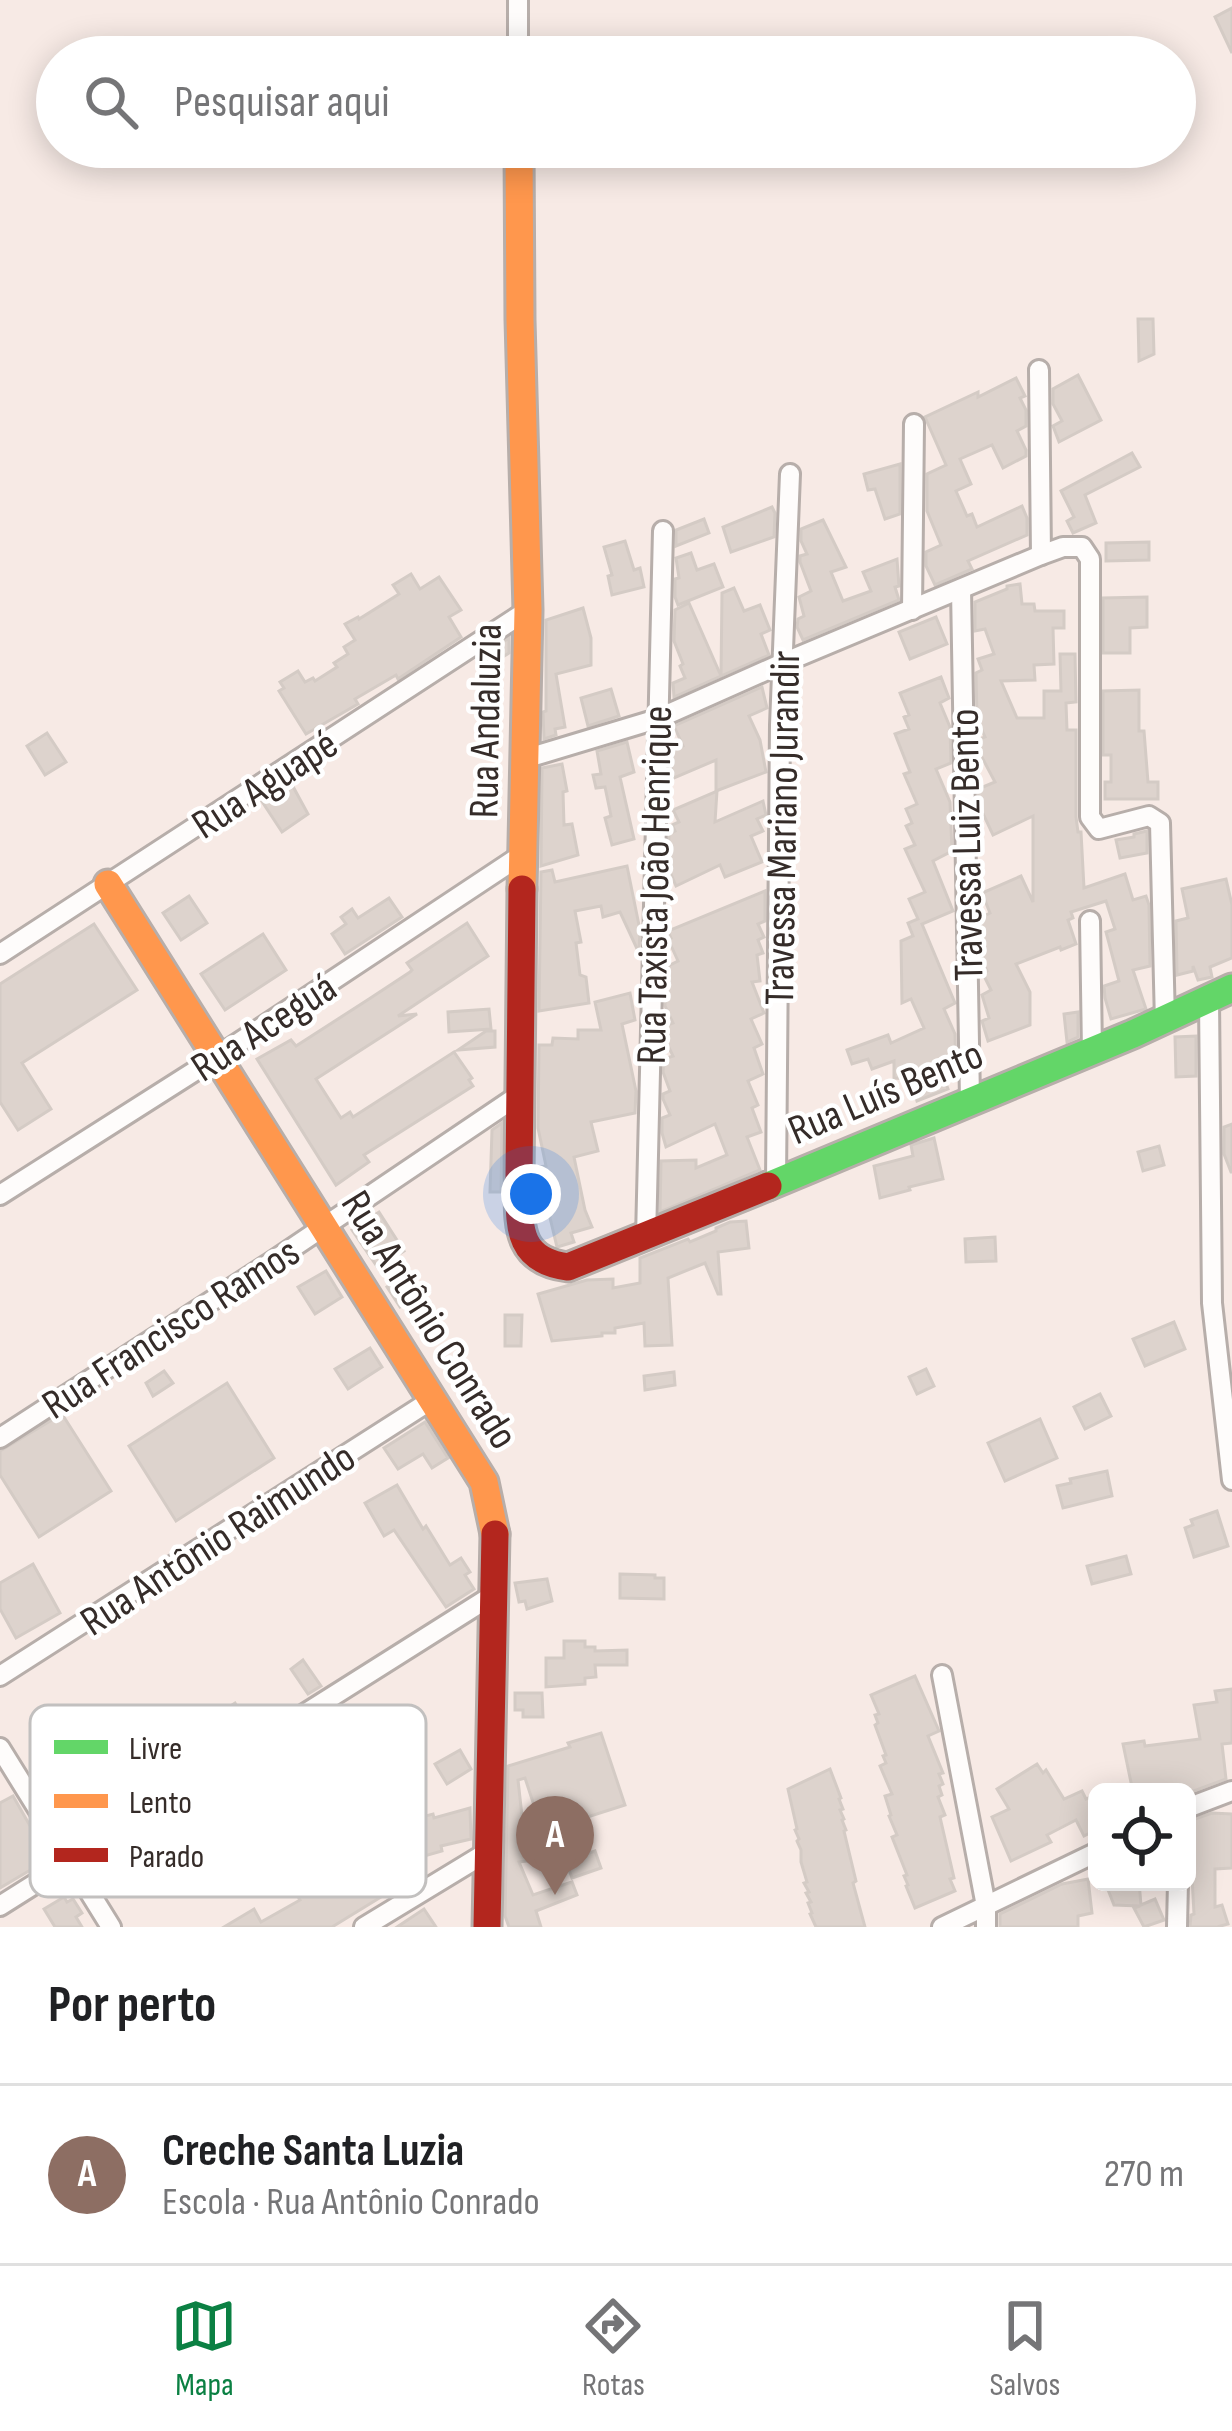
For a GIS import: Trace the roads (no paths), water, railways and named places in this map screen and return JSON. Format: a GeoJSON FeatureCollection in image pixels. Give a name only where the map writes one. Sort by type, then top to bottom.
{"type":"FeatureCollection","features":[{"type":"Feature","properties":{"kind":"street"},"geometry":{"type":"LineString","coordinates":[[518,0],[518,36]]}},
{"type":"Feature","properties":{"kind":"street","name":"Rua Andaluzia"},"geometry":{"type":"LineString","coordinates":[[519,168],[529,610],[519,1095],[521,1235],[538,1262],[568,1268]]}},
{"type":"Feature","properties":{"kind":"street"},"geometry":{"type":"LineString","coordinates":[[1039,370],[1041,555]]}},
{"type":"Feature","properties":{"kind":"street"},"geometry":{"type":"LineString","coordinates":[[912,610],[914,424]]}},
{"type":"Feature","properties":{"kind":"street","name":"Travessa Mariano Jurandir"},"geometry":{"type":"LineString","coordinates":[[776,1182],[790,474]]}},
{"type":"Feature","properties":{"kind":"street","name":"Rua Taxista João Henrique"},"geometry":{"type":"LineString","coordinates":[[646,1238],[663,531]]}},
{"type":"Feature","properties":{"kind":"street"},"geometry":{"type":"LineString","coordinates":[[524,759],[656,718],[1041,555],[1077,546],[1086,550],[1090,560],[1090,817],[1099,829],[1149,816],[1160,823],[1165,1022]]}},
{"type":"Feature","properties":{"kind":"street","name":"Travessa Luiz Bento"},"geometry":{"type":"LineString","coordinates":[[961,589],[970,1100]]}},
{"type":"Feature","properties":{"kind":"street","name":"Rua Aguapé"},"geometry":{"type":"LineString","coordinates":[[0,954],[529,610]]}},
{"type":"Feature","properties":{"kind":"street","name":"Rua Aceguá"},"geometry":{"type":"LineString","coordinates":[[0,1195],[523,854]]}},
{"type":"Feature","properties":{"kind":"street","name":"Rua Antônio Conrado"},"geometry":{"type":"LineString","coordinates":[[108,884],[484,1482],[495,1530],[487,1927]]}},
{"type":"Feature","properties":{"kind":"street"},"geometry":{"type":"LineString","coordinates":[[1090,921],[1092,1052]]}},
{"type":"Feature","properties":{"kind":"street"},"geometry":{"type":"LineString","coordinates":[[1220,994],[1212,1304],[1232,1480]]}},
{"type":"Feature","properties":{"kind":"street","name":"Rua Luís Bento"},"geometry":{"type":"LineString","coordinates":[[568,1268],[1165,1022],[1220,994]]}},
{"type":"Feature","properties":{"kind":"street","name":"Rua Francisco Ramos"},"geometry":{"type":"LineString","coordinates":[[0,1438],[519,1095]]}},
{"type":"Feature","properties":{"kind":"street","name":"Rua Antônio Raimundo"},"geometry":{"type":"LineString","coordinates":[[0,1676],[434,1400]]}},
{"type":"Feature","properties":{"kind":"street"},"geometry":{"type":"LineString","coordinates":[[318,1705],[493,1594]]}},
{"type":"Feature","properties":{"kind":"street"},"geometry":{"type":"LineString","coordinates":[[941,1675],[986,1906],[986,1927]]}},
{"type":"Feature","properties":{"kind":"street"},"geometry":{"type":"LineString","coordinates":[[0,1748],[30,1797]]}},
{"type":"Feature","properties":{"kind":"street"},"geometry":{"type":"LineString","coordinates":[[1196,1805],[1232,1791]]}},
{"type":"Feature","properties":{"kind":"street"},"geometry":{"type":"LineString","coordinates":[[426,1889],[489,1851]]}},
{"type":"Feature","properties":{"kind":"street"},"geometry":{"type":"LineString","coordinates":[[942,1927],[1088,1856]]}},
{"type":"Feature","properties":{"kind":"street"},"geometry":{"type":"LineString","coordinates":[[0,1906],[30,1887]]}},
{"type":"Feature","properties":{"kind":"street"},"geometry":{"type":"LineString","coordinates":[[1177,1927],[1178,1891]]}},
{"type":"Feature","properties":{"kind":"street"},"geometry":{"type":"LineString","coordinates":[[92,1897],[111,1927]]}},
{"type":"Feature","properties":{"kind":"street"},"geometry":{"type":"LineString","coordinates":[[364,1927],[413,1897]]}},
{"type":"Feature","properties":{"kind":"place","name":"Creche Santa Luzia"},"geometry":{"type":"Point","coordinates":[555,1895]}}]}
